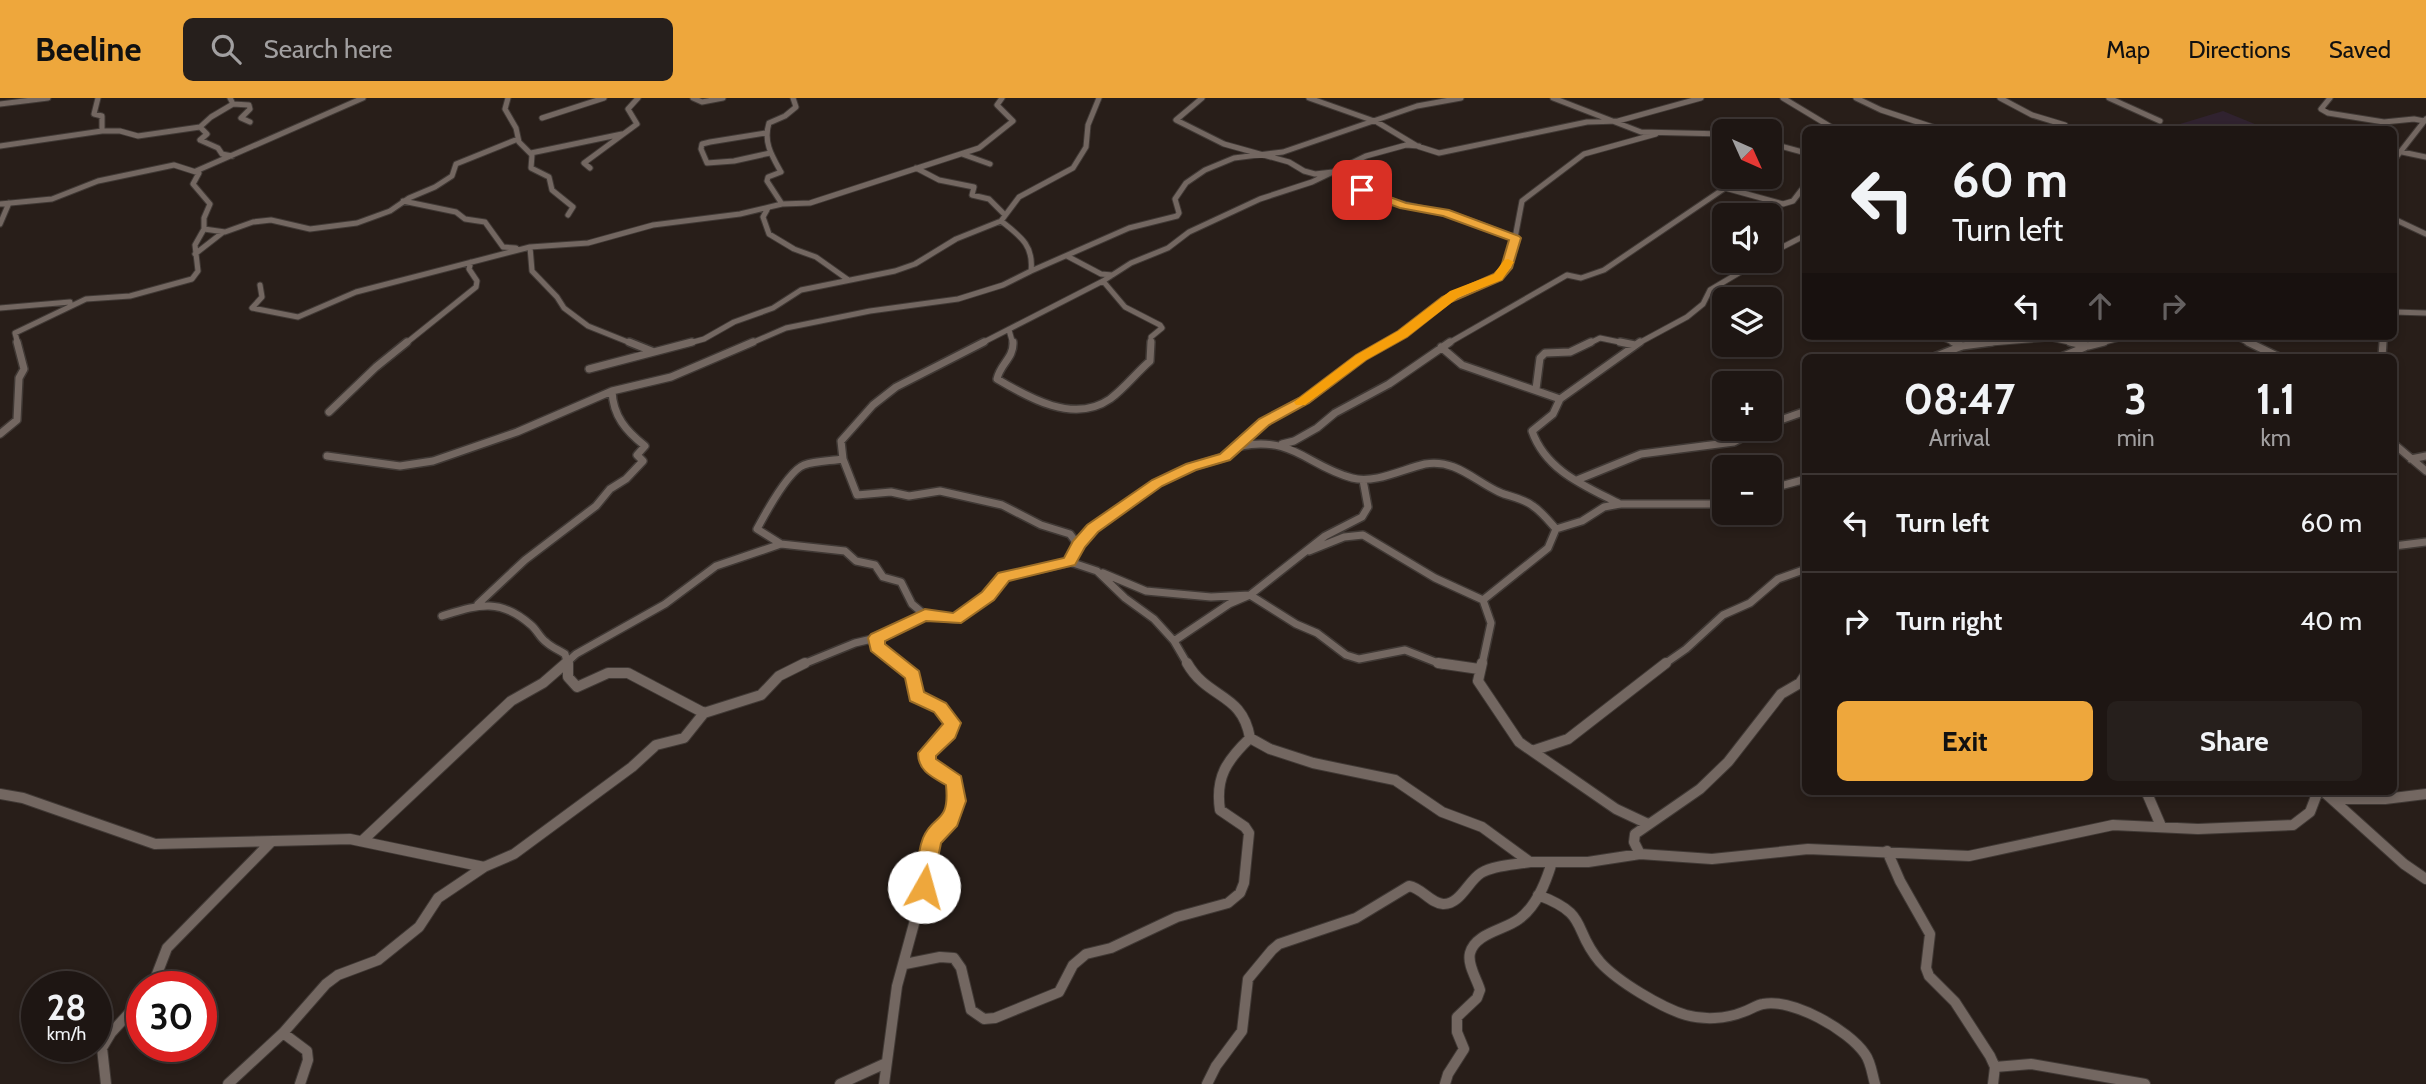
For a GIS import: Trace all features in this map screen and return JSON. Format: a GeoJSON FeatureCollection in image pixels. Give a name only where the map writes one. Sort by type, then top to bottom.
{"type":"FeatureCollection","features":[{"type":"Feature","properties":{"kind":"street"},"geometry":{"type":"LineString","coordinates":[[1,103],[9,98]]}},
{"type":"Feature","properties":{"kind":"street"},"geometry":{"type":"LineString","coordinates":[[1,103],[48,98]]}},
{"type":"Feature","properties":{"kind":"street"},"geometry":{"type":"LineString","coordinates":[[97,98],[94,114],[102,116],[102,131]]}},
{"type":"Feature","properties":{"kind":"street"},"geometry":{"type":"LineString","coordinates":[[0,204],[58,197],[98,181],[174,165],[196,171],[363,98]]}},
{"type":"Feature","properties":{"kind":"street"},"geometry":{"type":"LineString","coordinates":[[509,98],[505,109],[516,128],[518,139],[531,153],[531,168],[549,177],[552,190],[571,203],[573,207],[568,215]]}},
{"type":"Feature","properties":{"kind":"street"},"geometry":{"type":"LineString","coordinates":[[542,118],[604,98]]}},
{"type":"Feature","properties":{"kind":"street"},"geometry":{"type":"LineString","coordinates":[[590,167],[584,163],[636,124],[636,119],[628,109],[638,98]]}},
{"type":"Feature","properties":{"kind":"street"},"geometry":{"type":"LineString","coordinates":[[693,98],[702,103],[723,98]]}},
{"type":"Feature","properties":{"kind":"street"},"geometry":{"type":"LineString","coordinates":[[782,204],[766,179],[781,172],[770,153],[766,133],[769,123],[785,116],[796,107],[793,98]]}},
{"type":"Feature","properties":{"kind":"street"},"geometry":{"type":"LineString","coordinates":[[403,201],[456,212],[464,219],[485,222],[503,247],[575,245],[605,240],[653,225],[810,202],[962,155],[989,142],[1012,124],[1013,118],[997,105],[1002,98]]}},
{"type":"Feature","properties":{"kind":"street"},"geometry":{"type":"LineString","coordinates":[[1202,98],[1187,108],[1176,121],[1222,143],[1289,162],[1304,171],[1315,174],[1333,172],[1356,188],[1404,206],[1446,213],[1515,238]]}},
{"type":"Feature","properties":{"kind":"street"},"geometry":{"type":"LineString","coordinates":[[1309,98],[1324,106],[1356,112],[1419,146]]}},
{"type":"Feature","properties":{"kind":"street"},"geometry":{"type":"LineString","coordinates":[[327,456],[414,466],[517,432],[612,391],[671,377],[786,328],[870,311],[958,299],[1003,285],[1132,227],[1177,216],[1179,213],[1175,199],[1186,183],[1224,161],[1283,152],[1418,106],[1461,98]]}},
{"type":"Feature","properties":{"kind":"street"},"geometry":{"type":"LineString","coordinates":[[1553,98],[1581,106],[1609,122],[1701,98]]}},
{"type":"Feature","properties":{"kind":"street"},"geometry":{"type":"LineString","coordinates":[[1783,98],[1829,126]]}},
{"type":"Feature","properties":{"kind":"street"},"geometry":{"type":"LineString","coordinates":[[1856,98],[1890,113],[1932,126]]}},
{"type":"Feature","properties":{"kind":"street"},"geometry":{"type":"LineString","coordinates":[[2000,98],[2032,115],[2068,125],[2065,126]]}},
{"type":"Feature","properties":{"kind":"street"},"geometry":{"type":"LineString","coordinates":[[2109,98],[2160,121]]}},
{"type":"Feature","properties":{"kind":"street"},"geometry":{"type":"LineString","coordinates":[[2330,98],[2321,109],[2328,113],[2384,122],[2425,120]]}},
{"type":"Feature","properties":{"kind":"street"},"geometry":{"type":"LineString","coordinates":[[589,369],[704,339],[734,322],[773,308],[801,290],[895,271],[915,264],[956,239],[1003,218],[1019,197],[1073,168],[1086,147],[1095,100]]}},
{"type":"Feature","properties":{"kind":"street"},"geometry":{"type":"LineString","coordinates":[[0,146],[102,131],[120,131],[144,136],[200,127],[207,118],[231,101],[249,105],[250,109],[241,118],[250,122]]}},
{"type":"Feature","properties":{"kind":"street"},"geometry":{"type":"LineString","coordinates":[[2397,157],[2416,128],[2425,120]]}},
{"type":"Feature","properties":{"kind":"street"},"geometry":{"type":"LineString","coordinates":[[1078,545],[1070,534],[1041,525],[1002,505],[940,491],[909,496],[891,492],[857,495],[839,445],[888,393],[1103,281],[1131,263],[1168,247],[1189,232],[1260,199],[1306,185],[1369,155],[1406,145],[1444,153],[1513,135],[1587,122],[1609,122],[1656,134],[1712,134]]}},
{"type":"Feature","properties":{"kind":"street"},"geometry":{"type":"LineString","coordinates":[[200,127],[207,134],[201,141],[218,148],[222,154],[232,156]]}},
{"type":"Feature","properties":{"kind":"street"},"geometry":{"type":"LineString","coordinates":[[766,133],[749,139],[709,142],[702,144],[701,149],[707,163],[734,161],[770,153]]}},
{"type":"Feature","properties":{"kind":"street"},"geometry":{"type":"LineString","coordinates":[[531,153],[625,134]]}},
{"type":"Feature","properties":{"kind":"street"},"geometry":{"type":"LineString","coordinates":[[1070,562],[1078,545],[1092,528],[1157,483],[1191,467],[1221,460],[1264,422],[1304,400],[1361,357],[1403,334],[1446,299],[1498,277],[1506,268],[1522,201],[1578,157],[1656,134]]}},
{"type":"Feature","properties":{"kind":"street"},"geometry":{"type":"LineString","coordinates":[[195,254],[225,232],[261,221],[280,221],[310,229],[349,225],[390,211],[403,201],[448,179],[456,164],[518,139]]}},
{"type":"Feature","properties":{"kind":"street"},"geometry":{"type":"LineString","coordinates":[[1782,147],[1802,152]]}},
{"type":"Feature","properties":{"kind":"street"},"geometry":{"type":"LineString","coordinates":[[2402,152],[2426,158]]}},
{"type":"Feature","properties":{"kind":"street"},"geometry":{"type":"LineString","coordinates":[[962,155],[990,164]]}},
{"type":"Feature","properties":{"kind":"street"},"geometry":{"type":"LineString","coordinates":[[916,168],[939,180],[974,187],[973,196],[989,199],[1030,247],[1034,257],[1031,271]]}},
{"type":"Feature","properties":{"kind":"street"},"geometry":{"type":"LineString","coordinates":[[0,308],[130,296],[189,280],[198,271],[195,254],[197,238],[204,229],[204,218],[209,204],[193,184],[199,176],[196,171]]}},
{"type":"Feature","properties":{"kind":"street"},"geometry":{"type":"LineString","coordinates":[[1282,444],[1294,441],[1317,428],[1335,413],[1389,384],[1441,347],[1567,275],[1579,278],[1604,270],[1726,188],[1783,204],[1793,201],[1802,189]]}},
{"type":"Feature","properties":{"kind":"street"},"geometry":{"type":"LineString","coordinates":[[0,224],[9,203]]}},
{"type":"Feature","properties":{"kind":"street"},"geometry":{"type":"LineString","coordinates":[[768,208],[763,217],[769,234],[794,249],[816,257],[847,279]]}},
{"type":"Feature","properties":{"kind":"street"},"geometry":{"type":"LineString","coordinates":[[2397,220],[2426,234]]}},
{"type":"Feature","properties":{"kind":"street"},"geometry":{"type":"LineString","coordinates":[[204,229],[225,232]]}},
{"type":"Feature","properties":{"kind":"street"},"geometry":{"type":"LineString","coordinates":[[1782,247],[1802,237]]}},
{"type":"Feature","properties":{"kind":"street"},"geometry":{"type":"LineString","coordinates":[[260,285],[262,297],[252,308],[298,317],[338,298],[526,248]]}},
{"type":"Feature","properties":{"kind":"street"},"geometry":{"type":"LineString","coordinates":[[526,248],[532,274],[559,299],[563,309],[581,318],[589,326],[654,352]]}},
{"type":"Feature","properties":{"kind":"street"},"geometry":{"type":"LineString","coordinates":[[1067,256],[1101,274],[1112,275]]}},
{"type":"Feature","properties":{"kind":"street"},"geometry":{"type":"LineString","coordinates":[[329,412],[376,367],[476,287],[477,281],[469,269],[471,261]]}},
{"type":"Feature","properties":{"kind":"street"},"geometry":{"type":"LineString","coordinates":[[1620,504],[1577,480],[1546,458],[1532,433],[1534,428],[1553,414],[1560,399],[1635,345],[1687,317],[1705,303],[1710,290],[1739,273]]}},
{"type":"Feature","properties":{"kind":"street"},"geometry":{"type":"LineString","coordinates":[[1009,330],[1015,348],[997,374],[997,379],[1027,398],[1043,403],[1083,408],[1106,402],[1150,361],[1152,337],[1162,328],[1156,320],[1140,316],[1115,299],[1103,281]]}},
{"type":"Feature","properties":{"kind":"street"},"geometry":{"type":"LineString","coordinates":[[0,434],[17,420],[19,378],[24,369],[15,333],[80,301]]}},
{"type":"Feature","properties":{"kind":"street"},"geometry":{"type":"LineString","coordinates":[[2397,312],[2426,313]]}},
{"type":"Feature","properties":{"kind":"street"},"geometry":{"type":"LineString","coordinates":[[1536,389],[1544,354],[1570,352],[1600,338],[1635,345]]}},
{"type":"Feature","properties":{"kind":"street"},"geometry":{"type":"LineString","coordinates":[[1948,340],[1962,346]]}},
{"type":"Feature","properties":{"kind":"street"},"geometry":{"type":"LineString","coordinates":[[1942,354],[1962,346],[2029,340]]}},
{"type":"Feature","properties":{"kind":"street"},"geometry":{"type":"LineString","coordinates":[[2060,340],[2088,346]]}},
{"type":"Feature","properties":{"kind":"street"},"geometry":{"type":"LineString","coordinates":[[2068,354],[2111,340]]}},
{"type":"Feature","properties":{"kind":"street"},"geometry":{"type":"LineString","coordinates":[[2243,340],[2272,354]]}},
{"type":"Feature","properties":{"kind":"street"},"geometry":{"type":"LineString","coordinates":[[1441,347],[1462,365],[1560,399]]}},
{"type":"Feature","properties":{"kind":"street"},"geometry":{"type":"LineString","coordinates":[[477,605],[525,560],[596,506],[610,489],[626,479],[643,461],[637,455],[645,446],[622,426],[613,407],[612,391]]}},
{"type":"Feature","properties":{"kind":"street"},"geometry":{"type":"LineString","coordinates":[[1782,419],[1802,412]]}},
{"type":"Feature","properties":{"kind":"street"},"geometry":{"type":"LineString","coordinates":[[1240,446],[1265,440],[1282,444],[1348,476],[1363,480],[1428,464],[1445,464],[1470,472],[1495,491],[1527,502],[1556,529]]}},
{"type":"Feature","properties":{"kind":"street"},"geometry":{"type":"LineString","coordinates":[[1577,480],[1641,454],[1736,441]]}},
{"type":"Feature","properties":{"kind":"street"},"geometry":{"type":"LineString","coordinates":[[2397,446],[2426,471]]}},
{"type":"Feature","properties":{"kind":"street"},"geometry":{"type":"LineString","coordinates":[[2411,458],[2426,457]]}},
{"type":"Feature","properties":{"kind":"street"},"geometry":{"type":"LineString","coordinates":[[843,459],[803,465],[782,487],[757,525],[761,533],[781,544],[845,551],[856,561],[872,564],[883,577],[901,582],[912,604],[925,615]]}},
{"type":"Feature","properties":{"kind":"street"},"geometry":{"type":"LineString","coordinates":[[1174,640],[1229,604],[1250,595],[1325,536],[1366,513],[1368,497],[1363,480]]}},
{"type":"Feature","properties":{"kind":"street"},"geometry":{"type":"LineString","coordinates":[[1782,485],[1802,480]]}},
{"type":"Feature","properties":{"kind":"street"},"geometry":{"type":"LineString","coordinates":[[1556,529],[1582,521],[1604,507],[1620,504],[1712,504]]}},
{"type":"Feature","properties":{"kind":"street"},"geometry":{"type":"LineString","coordinates":[[1483,600],[1548,548],[1556,529]]}},
{"type":"Feature","properties":{"kind":"street"},"geometry":{"type":"LineString","coordinates":[[1300,554],[1344,537],[1363,535],[1435,578],[1483,600],[1491,623],[1478,681],[1513,736],[1616,809],[1648,824]]}},
{"type":"Feature","properties":{"kind":"street"},"geometry":{"type":"LineString","coordinates":[[2397,546],[2426,542]]}},
{"type":"Feature","properties":{"kind":"street"},"geometry":{"type":"LineString","coordinates":[[362,841],[511,701],[543,683],[576,654],[668,602],[716,566],[781,544]]}},
{"type":"Feature","properties":{"kind":"street"},"geometry":{"type":"LineString","coordinates":[[228,1084],[283,1032],[333,978],[379,960],[419,927],[438,898],[484,867],[514,854],[632,767],[656,745],[684,738],[704,713],[761,695],[779,676],[792,668],[855,643],[876,638],[925,615],[956,619],[988,596],[1004,577],[1070,562],[1146,590],[1211,597],[1250,595],[1296,624],[1317,633],[1352,657],[1359,659],[1405,650],[1444,665],[1479,669]]}},
{"type":"Feature","properties":{"kind":"street"},"geometry":{"type":"LineString","coordinates":[[1532,751],[1544,743],[1561,743],[1567,739],[1649,674],[1686,649],[1723,615],[1751,603],[1779,579],[1802,570]]}},
{"type":"Feature","properties":{"kind":"street"},"geometry":{"type":"LineString","coordinates":[[1097,571],[1125,598],[1154,619],[1174,640],[1196,679],[1241,710],[1247,720],[1250,738],[1266,748],[1313,763],[1395,780],[1442,812],[1482,827],[1530,862]]}},
{"type":"Feature","properties":{"kind":"street"},"geometry":{"type":"LineString","coordinates":[[442,616],[477,605],[492,604],[503,608],[536,629],[546,643],[565,654],[568,677],[578,687],[608,673],[628,673],[704,713]]}},
{"type":"Feature","properties":{"kind":"street"},"geometry":{"type":"LineString","coordinates":[[876,638],[877,646],[913,675],[916,696],[940,707],[952,723],[949,733],[929,750],[926,757],[932,768],[954,781],[956,806],[950,821],[935,835],[930,846],[924,887],[897,986],[884,1084]]}},
{"type":"Feature","properties":{"kind":"street"},"geometry":{"type":"LineString","coordinates":[[1640,854],[1633,838],[1648,824],[1700,789],[1728,762],[1781,694],[1802,681]]}},
{"type":"Feature","properties":{"kind":"street"},"geometry":{"type":"LineString","coordinates":[[905,964],[940,957],[954,958],[961,968],[971,1010],[984,1019],[995,1018],[1059,992],[1073,965],[1086,954],[1111,948],[1177,917],[1228,903],[1240,893],[1244,883],[1250,840],[1245,827],[1220,810],[1218,782],[1225,763],[1250,738]]}},
{"type":"Feature","properties":{"kind":"street"},"geometry":{"type":"LineString","coordinates":[[0,794],[23,798],[167,846],[308,838],[362,841],[484,867]]}},
{"type":"Feature","properties":{"kind":"street"},"geometry":{"type":"LineString","coordinates":[[2332,799],[2385,799],[2426,794]]}},
{"type":"Feature","properties":{"kind":"street"},"geometry":{"type":"LineString","coordinates":[[2148,795],[2161,826]]}},
{"type":"Feature","properties":{"kind":"street"},"geometry":{"type":"LineString","coordinates":[[1207,1084],[1216,1066],[1242,1031],[1248,979],[1279,944],[1356,918],[1409,886],[1422,889],[1437,903],[1444,904],[1456,898],[1477,875],[1530,862],[1588,862],[1640,854],[1712,859],[1789,850],[1887,851],[1969,856],[1988,854],[2098,826],[2198,829],[2293,825],[2310,812],[2319,795]]}},
{"type":"Feature","properties":{"kind":"street"},"geometry":{"type":"LineString","coordinates":[[2326,795],[2404,864],[2426,879]]}},
{"type":"Feature","properties":{"kind":"street"},"geometry":{"type":"LineString","coordinates":[[159,971],[167,948],[271,842]]}},
{"type":"Feature","properties":{"kind":"street"},"geometry":{"type":"LineString","coordinates":[[1887,851],[1900,881],[1930,934],[1926,968],[1929,976],[1955,1002],[1995,1066],[1993,1084]]}},
{"type":"Feature","properties":{"kind":"street"},"geometry":{"type":"LineString","coordinates":[[1445,1084],[1448,1071],[1460,1060],[1464,1049],[1457,1032],[1457,1017],[1476,998],[1480,990],[1470,953],[1481,939],[1519,920],[1538,895],[1552,862]]}},
{"type":"Feature","properties":{"kind":"street"},"geometry":{"type":"LineString","coordinates":[[1538,895],[1566,907],[1573,914],[1595,957],[1603,965],[1668,1007],[1695,1017],[1727,1018],[1764,1003],[1787,1004],[1846,1035],[1857,1044],[1866,1056],[1875,1084]]}},
{"type":"Feature","properties":{"kind":"street"},"geometry":{"type":"LineString","coordinates":[[106,1084],[102,1048],[126,1017]]}},
{"type":"Feature","properties":{"kind":"street"},"geometry":{"type":"LineString","coordinates":[[283,1032],[307,1051],[308,1060],[300,1084]]}},
{"type":"Feature","properties":{"kind":"street"},"geometry":{"type":"LineString","coordinates":[[840,1084],[886,1063]]}},
{"type":"Feature","properties":{"kind":"street"},"geometry":{"type":"LineString","coordinates":[[1995,1066],[2031,1064],[2145,1084]]}},
{"type":"Feature","properties":{"kind":"shaded area"},"geometry":{"type":"Polygon","coordinates":[[[2223,111],[2260,126],[2185,126],[2180,124],[2223,111]]]}},
{"type":"Feature","properties":{"kind":"slow traffic"},"geometry":{"type":"LineString","coordinates":[[1301,402],[1361,357],[1403,334],[1446,299],[1498,277],[1508,262]]}},
{"type":"Feature","properties":{"kind":"route"},"geometry":{"type":"LineString","coordinates":[[924,887],[932,839],[950,821],[957,801],[954,781],[932,768],[926,757],[929,750],[949,733],[952,723],[940,707],[914,694],[913,675],[882,651],[877,646],[876,638],[925,615],[946,620],[956,619],[988,596],[1004,577],[1070,562],[1078,545],[1092,528],[1157,483],[1191,467],[1225,457],[1264,422],[1319,390],[1361,357],[1403,334],[1446,299],[1498,277],[1506,268],[1515,238],[1446,213],[1404,206],[1362,190]]}}]}
